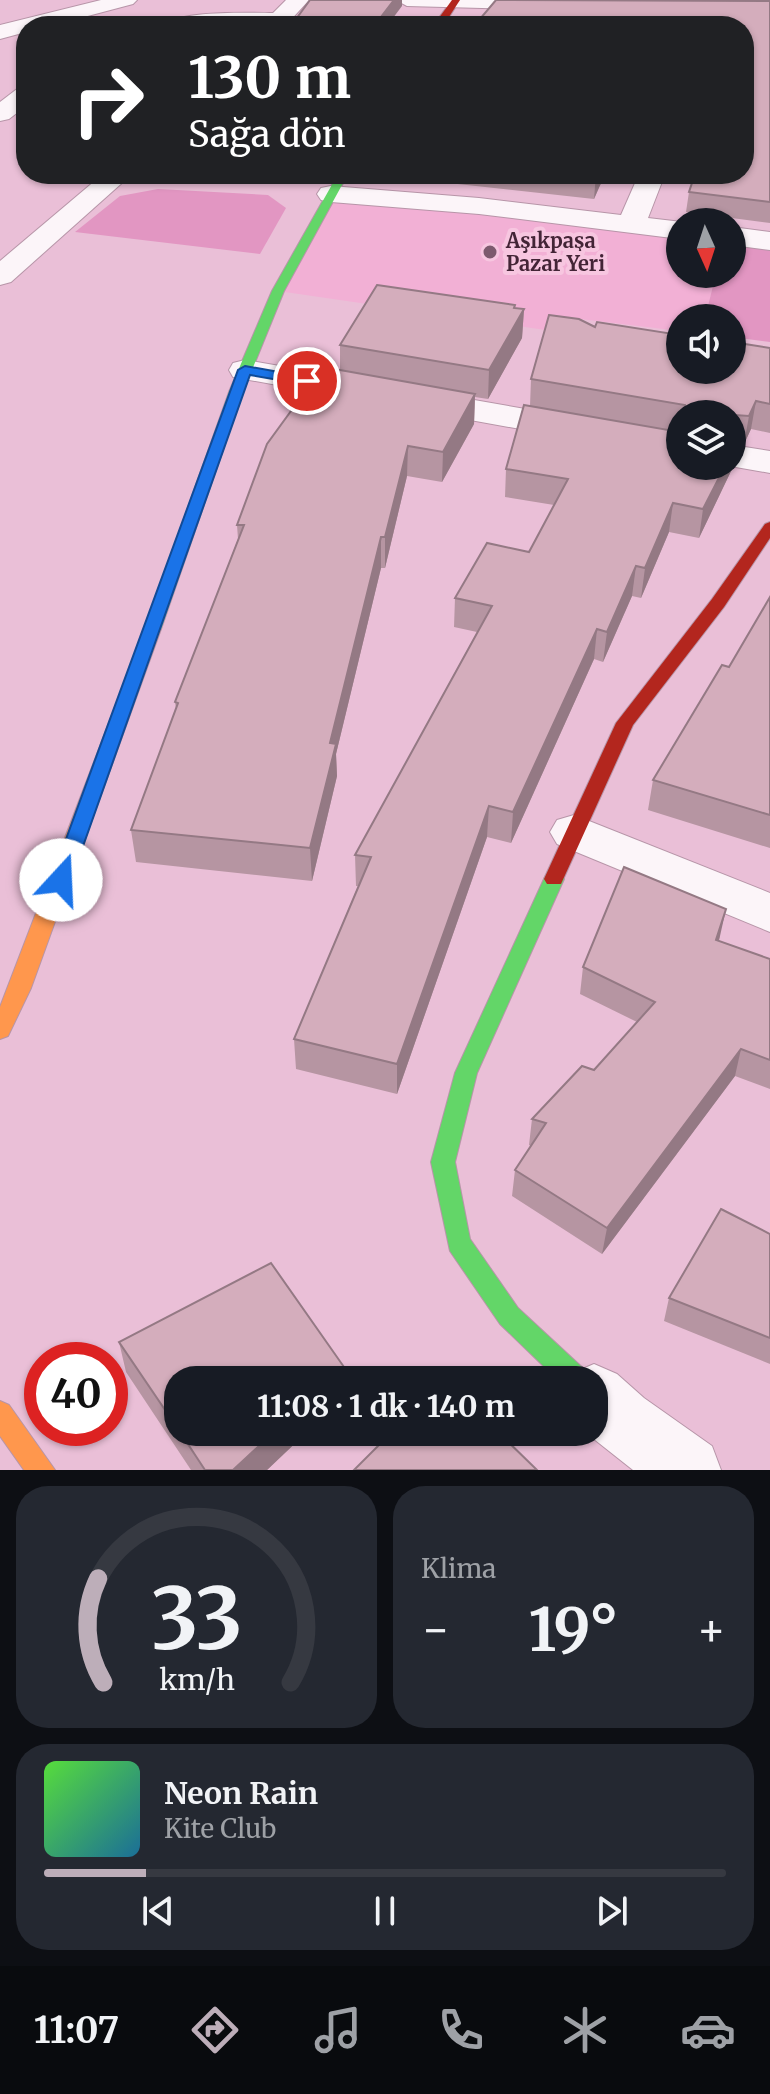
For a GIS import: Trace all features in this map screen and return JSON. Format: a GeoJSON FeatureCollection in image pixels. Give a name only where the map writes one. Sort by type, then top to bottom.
{"type":"FeatureCollection","features":[{"type":"Feature","properties":{"kind":"street"},"geometry":{"type":"LineString","coordinates":[[56,16],[126,0]]}},
{"type":"Feature","properties":{"kind":"street"},"geometry":{"type":"LineString","coordinates":[[282,16],[298,0]]}},
{"type":"Feature","properties":{"kind":"street"},"geometry":{"type":"LineString","coordinates":[[407,0],[580,5]]}},
{"type":"Feature","properties":{"kind":"street"},"geometry":{"type":"LineString","coordinates":[[0,114],[16,102]]}},
{"type":"Feature","properties":{"kind":"street"},"geometry":{"type":"LineString","coordinates":[[0,276],[107,184]]}},
{"type":"Feature","properties":{"kind":"street"},"geometry":{"type":"LineString","coordinates":[[0,1030],[20,988],[127,701],[245,370],[278,291],[337,184],[479,206],[666,228]]}},
{"type":"Feature","properties":{"kind":"street"},"geometry":{"type":"LineString","coordinates":[[631,224],[648,184]]}},
{"type":"Feature","properties":{"kind":"street"},"geometry":{"type":"LineString","coordinates":[[746,238],[770,241]]}},
{"type":"Feature","properties":{"kind":"street"},"geometry":{"type":"LineString","coordinates":[[245,370],[666,445]]}},
{"type":"Feature","properties":{"kind":"street"},"geometry":{"type":"LineString","coordinates":[[746,458],[770,462]]}},
{"type":"Feature","properties":{"kind":"street"},"geometry":{"type":"LineString","coordinates":[[562,1366],[509,1316],[459,1243],[443,1162],[466,1073],[625,723],[718,603],[770,527]]}},
{"type":"Feature","properties":{"kind":"street"},"geometry":{"type":"LineString","coordinates":[[574,832],[770,913]]}},
{"type":"Feature","properties":{"kind":"street"},"geometry":{"type":"LineString","coordinates":[[608,1409],[688,1470]]}},
{"type":"Feature","properties":{"kind":"street"},"geometry":{"type":"LineString","coordinates":[[0,1414],[41,1470]]}},
{"type":"Feature","properties":{"kind":"shaded area"},"geometry":{"type":"Polygon","coordinates":[[[158,189],[268,195],[286,208],[260,254],[75,232],[120,196],[158,189]]]}},
{"type":"Feature","properties":{"kind":"shaded area","name":"Aşıkpaşa Pazar Yeri"},"geometry":{"type":"Polygon","coordinates":[[[331,194],[666,229],[666,288],[712,288],[708,304],[666,304],[666,329],[572,318],[566,333],[278,291],[331,194]]]}},
{"type":"Feature","properties":{"kind":"shaded area"},"geometry":{"type":"Polygon","coordinates":[[[746,238],[770,241],[770,342],[746,339],[746,304],[708,304],[712,288],[746,288],[746,238]]]}},
{"type":"Feature","properties":{"kind":"building"},"geometry":{"type":"Polygon","coordinates":[[[310,0],[394,0],[382,16],[298,16],[310,0]]]}},
{"type":"Feature","properties":{"kind":"building"},"geometry":{"type":"Polygon","coordinates":[[[496,0],[770,1],[770,202],[689,192],[692,184],[754,184],[754,16],[482,16],[496,0]]]}},
{"type":"Feature","properties":{"kind":"building"},"geometry":{"type":"Polygon","coordinates":[[[377,285],[515,305],[514,308],[524,309],[489,370],[340,345],[377,285]]]}},
{"type":"Feature","properties":{"kind":"building"},"geometry":{"type":"Polygon","coordinates":[[[549,315],[579,319],[595,327],[597,322],[666,333],[666,384],[746,384],[746,344],[770,348],[770,404],[756,401],[749,416],[746,416],[746,400],[666,402],[531,379],[549,315]]]}},
{"type":"Feature","properties":{"kind":"building"},"geometry":{"type":"Polygon","coordinates":[[[323,367],[475,394],[443,452],[408,446],[385,537],[381,537],[330,743],[336,744],[310,848],[131,830],[178,703],[175,702],[244,525],[237,525],[267,444],[323,367]]]}},
{"type":"Feature","properties":{"kind":"building"},"geometry":{"type":"Polygon","coordinates":[[[524,405],[666,430],[666,480],[718,480],[703,509],[673,503],[645,568],[636,566],[607,632],[597,629],[513,812],[489,806],[397,1064],[294,1039],[371,857],[355,855],[492,606],[455,598],[487,543],[529,552],[568,479],[506,469],[524,405]]]}},
{"type":"Feature","properties":{"kind":"building"},"geometry":{"type":"Polygon","coordinates":[[[770,597],[770,815],[653,780],[722,665],[729,667],[770,597]]]}},
{"type":"Feature","properties":{"kind":"building"},"geometry":{"type":"Polygon","coordinates":[[[624,867],[726,909],[716,940],[770,959],[770,1060],[741,1049],[607,1228],[515,1170],[546,1123],[532,1119],[582,1066],[594,1070],[655,1002],[583,967],[624,867]]]}},
{"type":"Feature","properties":{"kind":"building"},"geometry":{"type":"Polygon","coordinates":[[[721,1209],[770,1234],[770,1338],[669,1298],[721,1209]]]}},
{"type":"Feature","properties":{"kind":"building"},"geometry":{"type":"Polygon","coordinates":[[[271,1263],[343,1366],[164,1366],[164,1408],[128,1355],[128,1342],[119,1342],[271,1263]]]}},
{"type":"Feature","properties":{"kind":"building"},"geometry":{"type":"Polygon","coordinates":[[[189,1446],[259,1446],[233,1470],[205,1470],[189,1446]]]}},
{"type":"Feature","properties":{"kind":"building"},"geometry":{"type":"Polygon","coordinates":[[[378,1446],[512,1446],[537,1470],[354,1470],[378,1446]]]}},
{"type":"Feature","properties":{"kind":"traffic: fast"},"geometry":{"type":"LineString","coordinates":[[153,629],[236,392],[278,291],[337,184]]}},
{"type":"Feature","properties":{"kind":"traffic: fast"},"geometry":{"type":"LineString","coordinates":[[554,879],[466,1073],[443,1162],[459,1243],[509,1316],[562,1366]]}},
{"type":"Feature","properties":{"kind":"traffic: slow"},"geometry":{"type":"LineString","coordinates":[[0,1030],[20,988],[153,629]]}},
{"type":"Feature","properties":{"kind":"traffic: slow"},"geometry":{"type":"LineString","coordinates":[[0,1414],[41,1470]]}},
{"type":"Feature","properties":{"kind":"traffic: jam"},"geometry":{"type":"LineString","coordinates":[[445,16],[456,0]]}},
{"type":"Feature","properties":{"kind":"traffic: jam"},"geometry":{"type":"LineString","coordinates":[[554,879],[625,723],[718,603],[770,527]]}},
{"type":"Feature","properties":{"kind":"place","name":"Aşıkpaşa Pazar Yeri"},"geometry":{"type":"Point","coordinates":[490,252]}},
{"type":"Feature","properties":{"kind":"route"},"geometry":{"type":"LineString","coordinates":[[61,880],[245,370],[307,381]]}}]}
